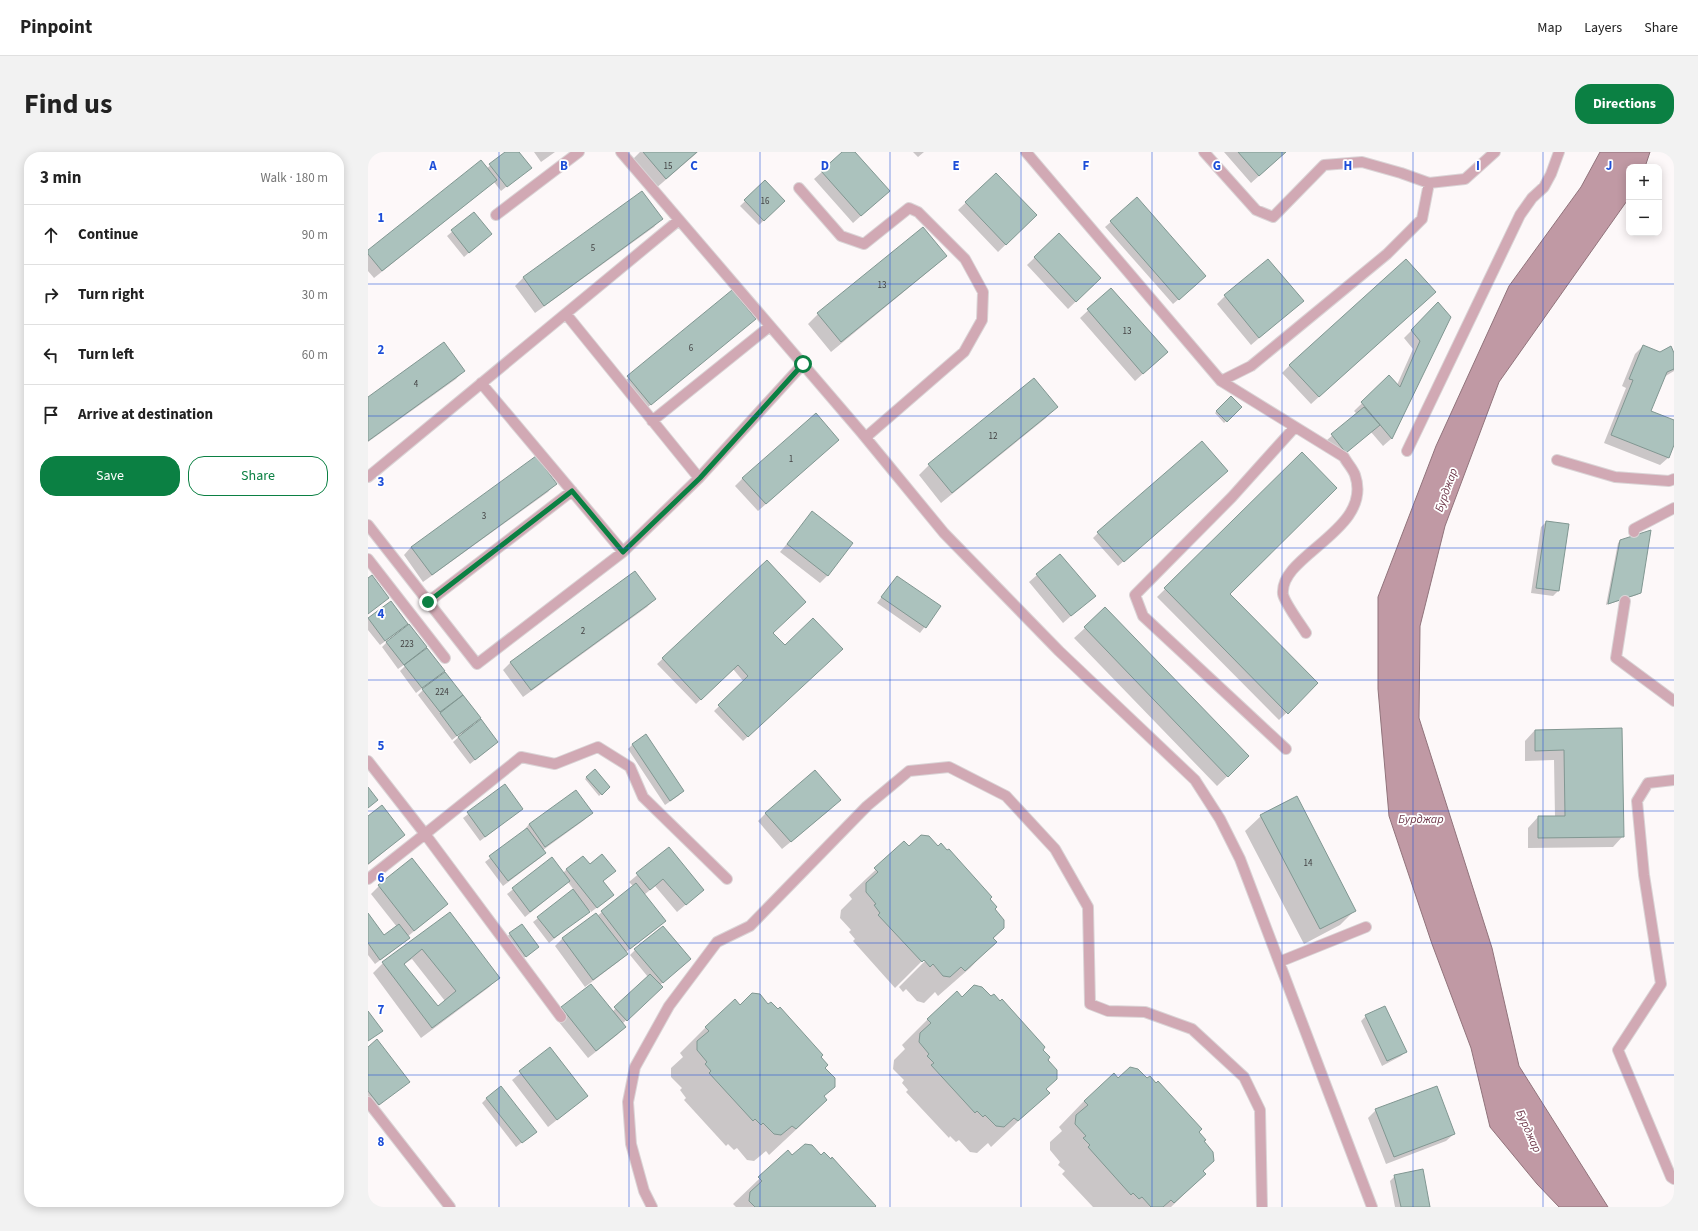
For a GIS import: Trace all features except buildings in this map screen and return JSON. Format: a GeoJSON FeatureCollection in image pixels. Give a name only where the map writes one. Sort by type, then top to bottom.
{"type":"FeatureCollection","features":[{"type":"Feature","properties":{"kind":"lane"},"geometry":{"type":"LineString","coordinates":[[496,215],[579,152]]}},
{"type":"Feature","properties":{"kind":"lane"},"geometry":{"type":"LineString","coordinates":[[620,152],[866,437],[944,533],[1059,651],[1195,780],[1231,839],[1372,1207]]}},
{"type":"Feature","properties":{"kind":"lane"},"geometry":{"type":"LineString","coordinates":[[1026,152],[1221,381],[1344,457],[1355,475],[1358,490],[1355,505],[1342,524],[1298,564],[1284,582],[1283,594],[1306,633]]}},
{"type":"Feature","properties":{"kind":"lane"},"geometry":{"type":"LineString","coordinates":[[1204,152],[1256,210],[1273,217],[1324,165],[1362,162],[1429,183],[1465,179],[1495,152]]}},
{"type":"Feature","properties":{"kind":"lane"},"geometry":{"type":"LineString","coordinates":[[1407,451],[1520,215],[1532,198],[1544,187],[1551,174],[1559,152]]}},
{"type":"Feature","properties":{"kind":"lane"},"geometry":{"type":"LineString","coordinates":[[1221,381],[1251,366],[1387,254],[1422,219],[1429,183]]}},
{"type":"Feature","properties":{"kind":"lane"},"geometry":{"type":"LineString","coordinates":[[799,188],[841,236],[864,244],[910,208],[918,212],[965,259],[983,292],[982,320],[964,352],[866,437]]}},
{"type":"Feature","properties":{"kind":"lane"},"geometry":{"type":"LineString","coordinates":[[368,477],[679,220]]}},
{"type":"Feature","properties":{"kind":"lane"},"geometry":{"type":"LineString","coordinates":[[566,314],[652,422],[700,478]]}},
{"type":"Feature","properties":{"kind":"lane"},"geometry":{"type":"LineString","coordinates":[[652,422],[770,326]]}},
{"type":"Feature","properties":{"kind":"lane"},"geometry":{"type":"LineString","coordinates":[[368,525],[477,664],[623,552],[700,478],[803,364]]}},
{"type":"Feature","properties":{"kind":"lane"},"geometry":{"type":"LineString","coordinates":[[482,383],[623,552]]}},
{"type":"Feature","properties":{"kind":"lane"},"geometry":{"type":"LineString","coordinates":[[1286,749],[1143,616],[1135,595],[1232,497],[1295,427]]}},
{"type":"Feature","properties":{"kind":"lane"},"geometry":{"type":"LineString","coordinates":[[1557,460],[1615,477],[1669,481],[1674,479]]}},
{"type":"Feature","properties":{"kind":"lane"},"geometry":{"type":"LineString","coordinates":[[428,602],[572,491]]}},
{"type":"Feature","properties":{"kind":"lane"},"geometry":{"type":"LineString","coordinates":[[1634,532],[1634,529],[1674,508]]}},
{"type":"Feature","properties":{"kind":"lane"},"geometry":{"type":"LineString","coordinates":[[368,558],[445,658]]}},
{"type":"Feature","properties":{"kind":"lane"},"geometry":{"type":"LineString","coordinates":[[1625,601],[1616,658],[1674,701]]}},
{"type":"Feature","properties":{"kind":"lane"},"geometry":{"type":"LineString","coordinates":[[368,879],[521,757],[555,764],[598,747],[630,767],[643,797],[727,879]]}},
{"type":"Feature","properties":{"kind":"lane"},"geometry":{"type":"LineString","coordinates":[[368,761],[561,1017]]}},
{"type":"Feature","properties":{"kind":"lane"},"geometry":{"type":"LineString","coordinates":[[652,1207],[644,1191],[631,1144],[628,1102],[636,1067],[669,1006],[717,942],[750,926],[867,806],[909,771],[949,767],[1006,796],[1055,849],[1088,907],[1090,1004],[1108,1011],[1145,1012],[1192,1029],[1244,1077],[1260,1110],[1262,1207]]}},
{"type":"Feature","properties":{"kind":"lane"},"geometry":{"type":"LineString","coordinates":[[1674,780],[1648,783],[1636,800],[1644,875],[1661,984],[1618,1050],[1670,1177],[1674,1179]]}},
{"type":"Feature","properties":{"kind":"lane"},"geometry":{"type":"LineString","coordinates":[[1279,962],[1366,927]]}},
{"type":"Feature","properties":{"kind":"lane"},"geometry":{"type":"LineString","coordinates":[[368,1102],[450,1207]]}},
{"type":"Feature","properties":{"kind":"water","name":"Бурджар"},"geometry":{"type":"Polygon","coordinates":[[[1600,152],[1650,152],[1646,164],[1626,164],[1626,202],[1499,382],[1445,526],[1420,626],[1419,718],[1492,948],[1519,1066],[1608,1207],[1559,1207],[1537,1184],[1490,1127],[1471,1048],[1432,944],[1389,816],[1378,689],[1378,597],[1436,446],[1509,286],[1581,187],[1600,152]]]}},
{"type":"Feature","properties":{"kind":"route"},"geometry":{"type":"LineString","coordinates":[[428,602],[572,491],[623,552],[700,478],[803,364]]}}]}
